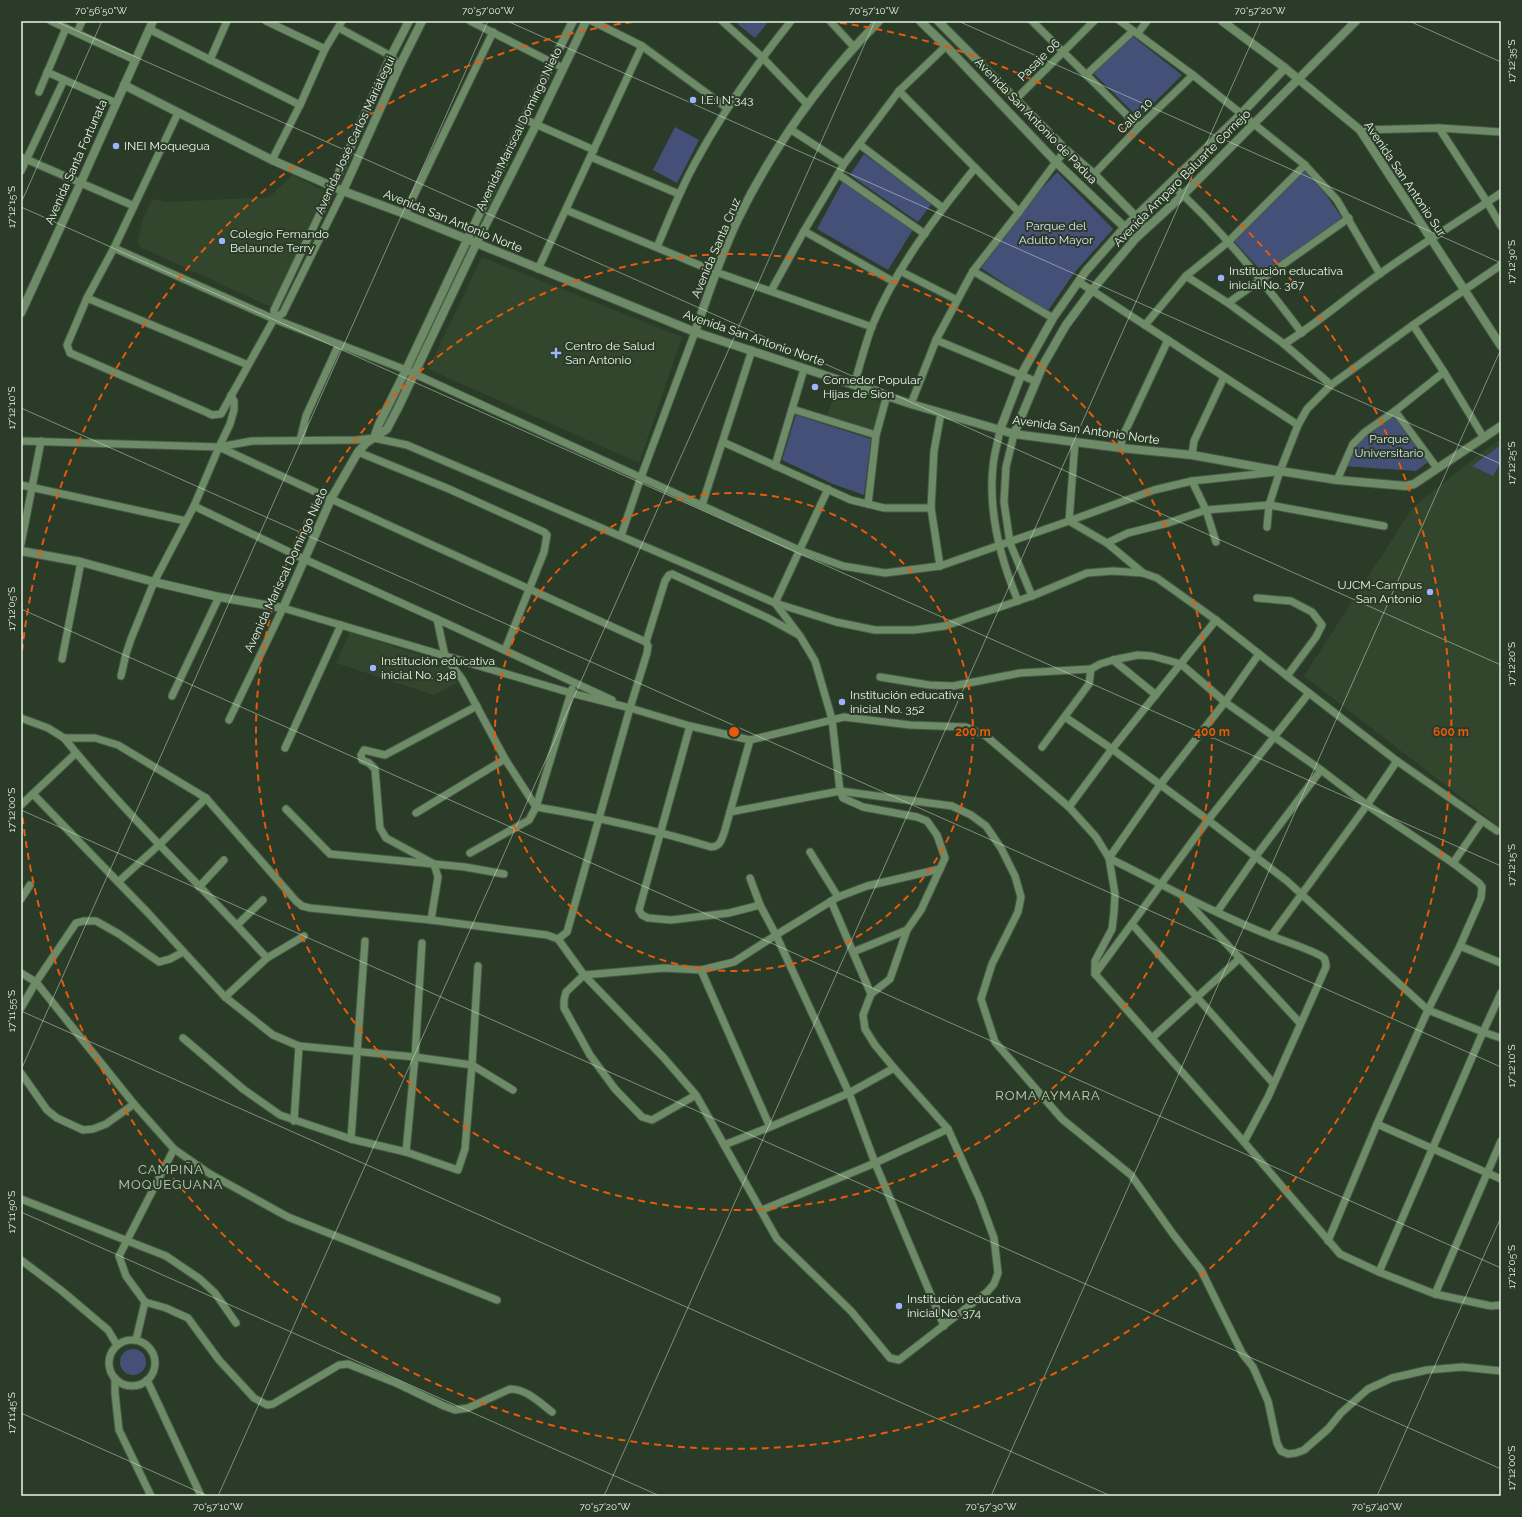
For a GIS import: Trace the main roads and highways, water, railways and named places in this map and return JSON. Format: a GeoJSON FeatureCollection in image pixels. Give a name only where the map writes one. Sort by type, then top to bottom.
{"type":"FeatureCollection","features":[{"type":"Feature","properties":{"kind":"place","name":"I.E.I N°343"},"geometry":{"type":"Point","coordinates":[693,100]}},
{"type":"Feature","properties":{"kind":"place","name":"INEI Moquegua"},"geometry":{"type":"Point","coordinates":[116,146]}},
{"type":"Feature","properties":{"kind":"place","name":"Colegio Fernando Belaunde Terry"},"geometry":{"type":"Point","coordinates":[222,241]}},
{"type":"Feature","properties":{"kind":"place","name":"Institución educativa inicial No. 367"},"geometry":{"type":"Point","coordinates":[1221,278]}},
{"type":"Feature","properties":{"kind":"place","name":"Centro de Salud San Antonio"},"geometry":{"type":"Point","coordinates":[556,353]}},
{"type":"Feature","properties":{"kind":"place","name":"Comedor Popular Hijas de Sion"},"geometry":{"type":"Point","coordinates":[815,387]}},
{"type":"Feature","properties":{"kind":"place","name":"UJCM-Campus San Antonio"},"geometry":{"type":"Point","coordinates":[1430,592]}},
{"type":"Feature","properties":{"kind":"place","name":"Institución educativa inicial No. 348"},"geometry":{"type":"Point","coordinates":[373,668]}},
{"type":"Feature","properties":{"kind":"place","name":"Institución educativa inicial No. 352"},"geometry":{"type":"Point","coordinates":[842,702]}},
{"type":"Feature","properties":{"kind":"place","name":"Institución educativa inicial No. 374"},"geometry":{"type":"Point","coordinates":[899,1306]}},
{"type":"Feature","properties":{"kind":"district","name":"ROMA AYMARA"},"geometry":{"type":"Point","coordinates":[1048,1095]}},
{"type":"Feature","properties":{"kind":"district","name":"CAMPIÑA MOQUEGUANA"},"geometry":{"type":"Point","coordinates":[171,1176]}},
{"type":"Feature","properties":{"kind":"park label","name":"Parque del Adulto Mayor"},"geometry":{"type":"Point","coordinates":[1056,233]}},
{"type":"Feature","properties":{"kind":"park label","name":"Parque Universitario"},"geometry":{"type":"Point","coordinates":[1389,446]}}]}
